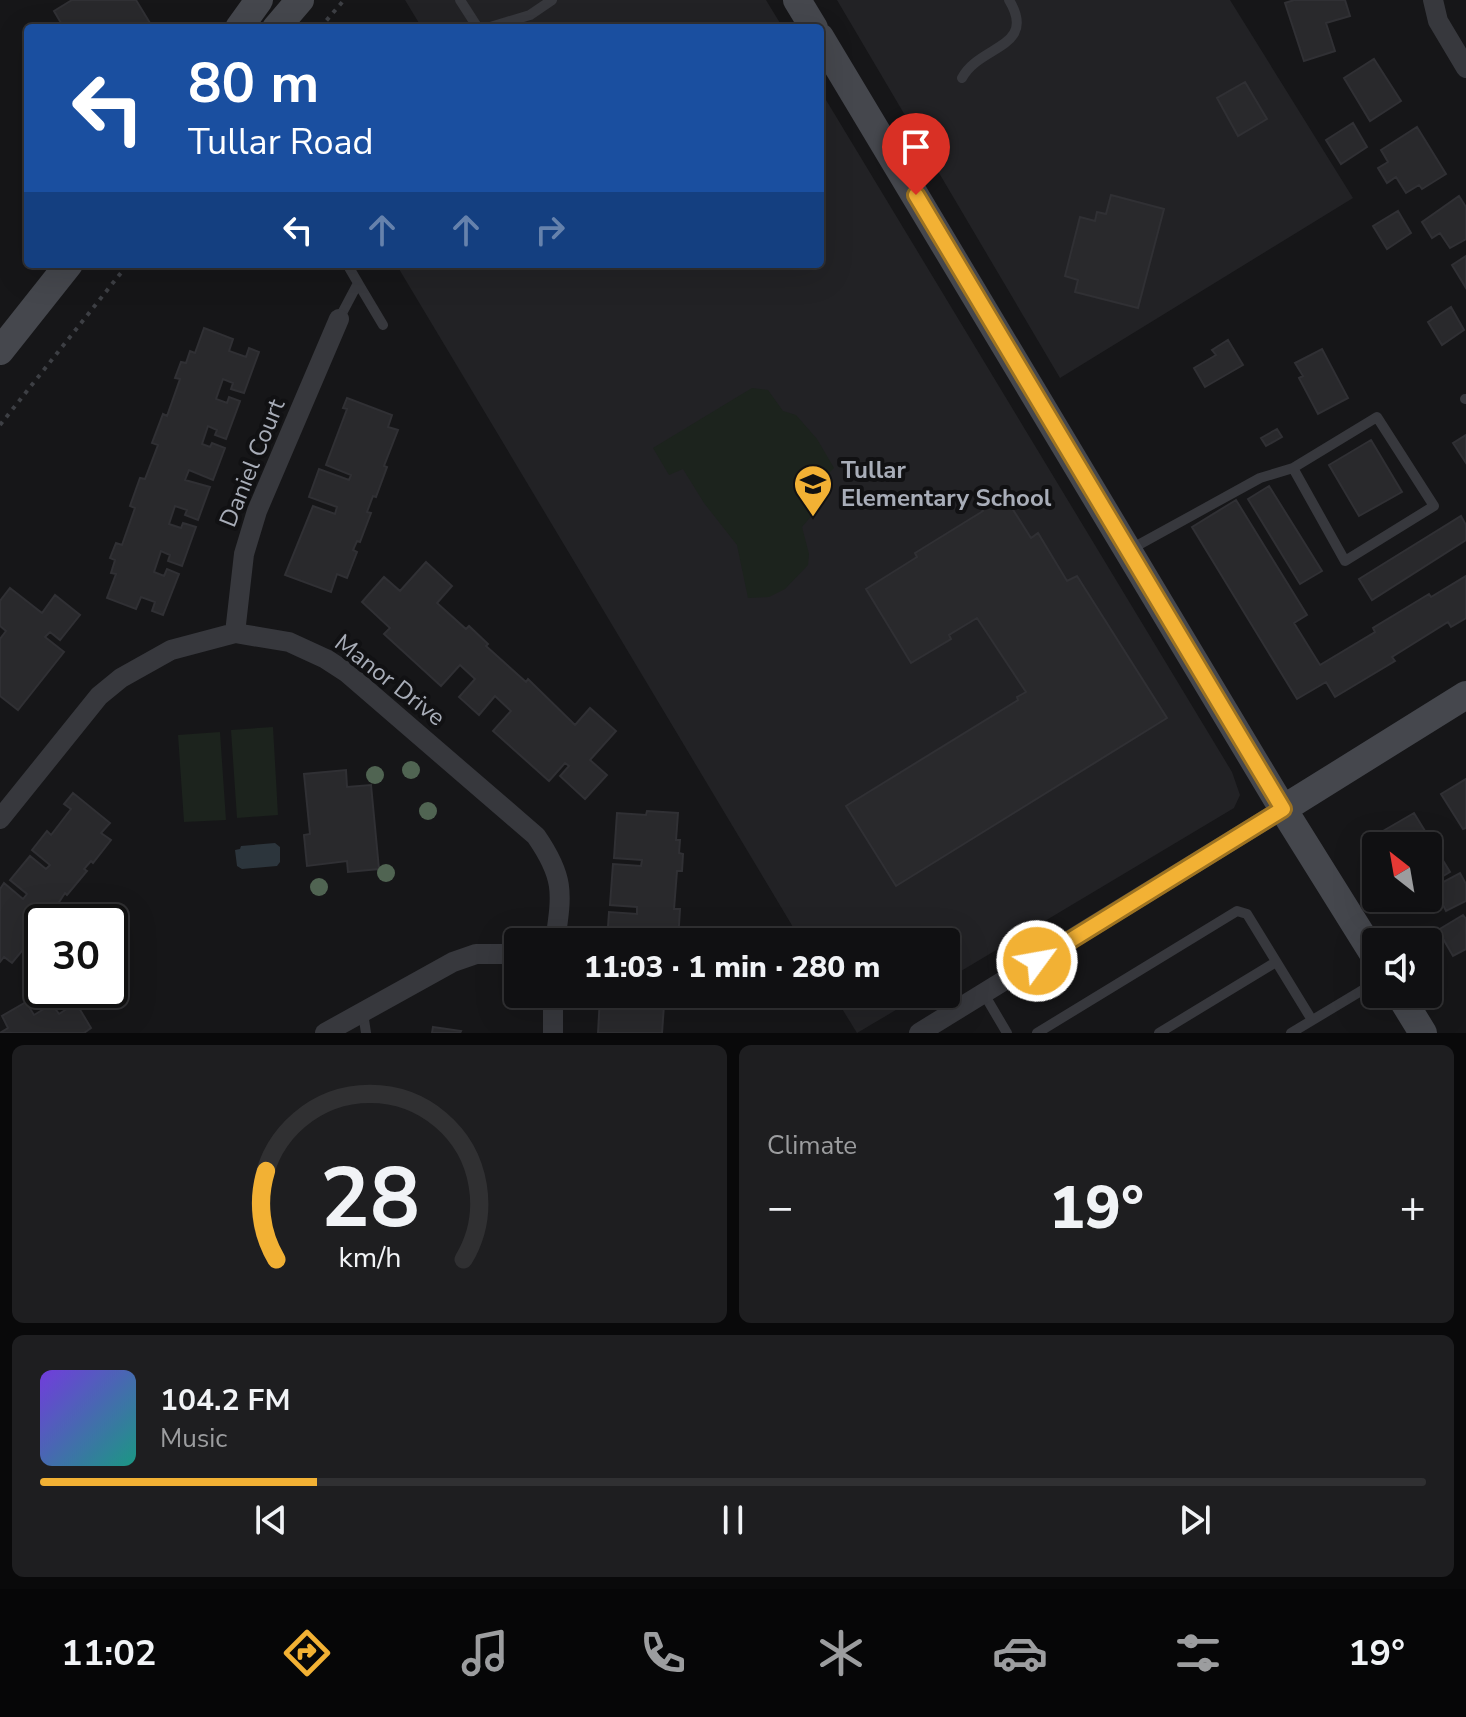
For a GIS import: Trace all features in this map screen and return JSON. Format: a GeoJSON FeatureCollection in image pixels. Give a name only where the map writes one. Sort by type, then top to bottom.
{"type":"FeatureCollection","features":[{"type":"Feature","properties":{"kind":"main road"},"geometry":{"type":"LineString","coordinates":[[242,24],[259,0]]}},
{"type":"Feature","properties":{"kind":"main road"},"geometry":{"type":"LineString","coordinates":[[279,24],[300,0]]}},
{"type":"Feature","properties":{"kind":"main road"},"geometry":{"type":"LineString","coordinates":[[797,0],[812,24]]}},
{"type":"Feature","properties":{"kind":"main road"},"geometry":{"type":"LineString","coordinates":[[824,44],[1362,936]]}},
{"type":"Feature","properties":{"kind":"main road"},"geometry":{"type":"LineString","coordinates":[[0,351],[66,268]]}},
{"type":"Feature","properties":{"kind":"main road"},"geometry":{"type":"LineString","coordinates":[[1283,809],[1466,695]]}},
{"type":"Feature","properties":{"kind":"main road"},"geometry":{"type":"LineString","coordinates":[[1408,1008],[1423,1033]]}},
{"type":"Feature","properties":{"kind":"street"},"geometry":{"type":"LineString","coordinates":[[1433,0],[1438,21],[1466,68]]}},
{"type":"Feature","properties":{"kind":"street","name":"Daniel Court"},"geometry":{"type":"LineString","coordinates":[[235,633],[244,554],[257,511],[339,319]]}},
{"type":"Feature","properties":{"kind":"street","name":"Manor Drive"},"geometry":{"type":"LineString","coordinates":[[0,819],[99,696],[121,678],[171,650],[235,633],[289,642],[346,672],[536,836],[553,860],[559,878],[561,897],[557,928]]}},
{"type":"Feature","properties":{"kind":"street"},"geometry":{"type":"LineString","coordinates":[[919,1033],[1283,809]]}},
{"type":"Feature","properties":{"kind":"street"},"geometry":{"type":"LineString","coordinates":[[325,1033],[364,1023],[396,992],[453,962],[476,954],[504,954]]}},
{"type":"Feature","properties":{"kind":"street"},"geometry":{"type":"LineString","coordinates":[[553,1008],[553,1033]]}},
{"type":"Feature","properties":{"kind":"lane"},"geometry":{"type":"LineString","coordinates":[[460,0],[475,24]]}},
{"type":"Feature","properties":{"kind":"lane"},"geometry":{"type":"LineString","coordinates":[[500,24],[530,15],[552,0]]}},
{"type":"Feature","properties":{"kind":"lane"},"geometry":{"type":"LineString","coordinates":[[962,78],[968,66],[1011,39],[1016,31],[1017,21],[1009,0]]}},
{"type":"Feature","properties":{"kind":"lane"},"geometry":{"type":"LineString","coordinates":[[349,268],[383,325]]}},
{"type":"Feature","properties":{"kind":"lane"},"geometry":{"type":"LineString","coordinates":[[339,319],[358,283]]}},
{"type":"Feature","properties":{"kind":"lane"},"geometry":{"type":"LineString","coordinates":[[1129,550],[1260,478],[1293,468],[1377,417],[1434,506],[1345,561],[1293,468]]}},
{"type":"Feature","properties":{"kind":"lane"},"geometry":{"type":"LineString","coordinates":[[1037,1033],[1237,911],[1247,914],[1312,1020]]}},
{"type":"Feature","properties":{"kind":"lane"},"geometry":{"type":"LineString","coordinates":[[1159,1033],[1276,962]]}},
{"type":"Feature","properties":{"kind":"lane"},"geometry":{"type":"LineString","coordinates":[[1291,1033],[1362,990]]}},
{"type":"Feature","properties":{"kind":"lane"},"geometry":{"type":"LineString","coordinates":[[984,994],[1007,1033]]}},
{"type":"Feature","properties":{"kind":"path"},"geometry":{"type":"LineString","coordinates":[[323,24],[344,0]]}},
{"type":"Feature","properties":{"kind":"path"},"geometry":{"type":"LineString","coordinates":[[0,425],[125,268]]}},
{"type":"Feature","properties":{"kind":"shaded area"},"geometry":{"type":"Polygon","coordinates":[[[405,0],[766,0],[781,24],[420,24],[405,0]]]}},
{"type":"Feature","properties":{"kind":"shaded area"},"geometry":{"type":"Polygon","coordinates":[[[837,0],[1230,0],[1353,198],[1060,378],[837,0]]]}},
{"type":"Feature","properties":{"kind":"shaded area","name":"Tullar Elementary School"},"geometry":{"type":"Polygon","coordinates":[[[824,97],[1232,772],[1240,795],[1234,808],[960,972],[960,928],[794,928],[398,268],[824,268],[824,97]]]}},
{"type":"Feature","properties":{"kind":"shaded area"},"geometry":{"type":"Polygon","coordinates":[[[752,388],[768,390],[783,411],[796,415],[817,439],[834,468],[818,484],[818,508],[802,527],[809,554],[808,565],[785,589],[769,597],[748,598],[737,545],[704,503],[683,469],[669,475],[653,448],[752,388]]]}},
{"type":"Feature","properties":{"kind":"shaded area"},"geometry":{"type":"Polygon","coordinates":[[[273,727],[278,815],[237,818],[231,730],[273,727]]]}},
{"type":"Feature","properties":{"kind":"shaded area"},"geometry":{"type":"Polygon","coordinates":[[[220,732],[226,820],[184,822],[178,735],[220,732]]]}},
{"type":"Feature","properties":{"kind":"shaded area"},"geometry":{"type":"Polygon","coordinates":[[[275,843],[280,847],[277,866],[242,869],[237,866],[235,850],[241,846],[275,843]]]}},
{"type":"Feature","properties":{"kind":"shaded area"},"geometry":{"type":"Polygon","coordinates":[[[842,1008],[899,1008],[857,1033],[842,1008]]]}},
{"type":"Feature","properties":{"kind":"building"},"geometry":{"type":"Polygon","coordinates":[[[72,0],[136,0],[151,24],[62,24],[54,11],[72,0]]]}},
{"type":"Feature","properties":{"kind":"building"},"geometry":{"type":"Polygon","coordinates":[[[1294,0],[1345,0],[1350,16],[1326,23],[1335,51],[1304,61],[1285,3],[1294,0]]]}},
{"type":"Feature","properties":{"kind":"building"},"geometry":{"type":"Polygon","coordinates":[[[1374,59],[1401,101],[1370,121],[1344,78],[1374,59]]]}},
{"type":"Feature","properties":{"kind":"building"},"geometry":{"type":"Polygon","coordinates":[[[1245,82],[1267,119],[1238,136],[1217,98],[1245,82]]]}},
{"type":"Feature","properties":{"kind":"building"},"geometry":{"type":"Polygon","coordinates":[[[1353,123],[1367,147],[1341,164],[1326,140],[1353,123]]]}},
{"type":"Feature","properties":{"kind":"building"},"geometry":{"type":"Polygon","coordinates":[[[1417,127],[1446,174],[1422,189],[1419,185],[1406,193],[1396,177],[1387,183],[1378,168],[1388,162],[1381,150],[1417,127]]]}},
{"type":"Feature","properties":{"kind":"building"},"geometry":{"type":"Polygon","coordinates":[[[1111,195],[1164,209],[1138,308],[1075,292],[1078,280],[1065,276],[1080,217],[1095,221],[1097,212],[1106,214],[1111,195]]]}},
{"type":"Feature","properties":{"kind":"building"},"geometry":{"type":"Polygon","coordinates":[[[1459,196],[1466,207],[1466,239],[1450,248],[1440,233],[1432,238],[1422,222],[1459,196]]]}},
{"type":"Feature","properties":{"kind":"building"},"geometry":{"type":"Polygon","coordinates":[[[1398,211],[1411,233],[1387,249],[1373,226],[1398,211]]]}},
{"type":"Feature","properties":{"kind":"building"},"geometry":{"type":"Polygon","coordinates":[[[1466,256],[1466,288],[1452,265],[1466,256]]]}},
{"type":"Feature","properties":{"kind":"building"},"geometry":{"type":"Polygon","coordinates":[[[1451,307],[1464,330],[1442,345],[1428,322],[1451,307]]]}},
{"type":"Feature","properties":{"kind":"building"},"geometry":{"type":"Polygon","coordinates":[[[204,328],[233,339],[229,351],[246,357],[249,348],[259,352],[244,393],[231,389],[233,383],[223,379],[216,399],[227,403],[229,397],[240,401],[226,439],[215,435],[217,430],[208,426],[202,444],[210,447],[212,443],[225,448],[213,480],[189,470],[185,480],[210,487],[198,520],[185,515],[187,510],[175,506],[169,524],[181,528],[183,523],[196,527],[182,566],[168,561],[170,555],[161,551],[154,572],[164,576],[167,569],[179,574],[163,615],[152,611],[155,602],[141,597],[136,609],[107,598],[116,574],[111,573],[115,560],[110,558],[116,543],[122,545],[135,508],[130,506],[140,478],[145,479],[158,445],[152,443],[163,414],[167,416],[180,379],[175,378],[181,362],[186,363],[190,351],[195,353],[204,328]]]}},
{"type":"Feature","properties":{"kind":"building"},"geometry":{"type":"Polygon","coordinates":[[[1228,340],[1243,365],[1205,387],[1194,368],[1216,355],[1212,350],[1228,340]]]}},
{"type":"Feature","properties":{"kind":"building"},"geometry":{"type":"Polygon","coordinates":[[[1322,349],[1348,398],[1318,414],[1299,378],[1303,376],[1295,363],[1322,349]]]}},
{"type":"Feature","properties":{"kind":"building"},"geometry":{"type":"Polygon","coordinates":[[[347,398],[392,415],[388,427],[398,430],[376,497],[373,496],[367,512],[371,513],[360,542],[357,541],[353,550],[357,552],[347,578],[337,574],[331,592],[285,575],[313,506],[335,514],[337,507],[309,497],[319,469],[349,480],[351,475],[326,465],[347,409],[343,408],[347,398]]]}},
{"type":"Feature","properties":{"kind":"building"},"geometry":{"type":"Polygon","coordinates":[[[1277,429],[1282,437],[1266,446],[1261,438],[1277,429]]]}},
{"type":"Feature","properties":{"kind":"building"},"geometry":{"type":"Polygon","coordinates":[[[1466,435],[1466,463],[1453,443],[1466,435]]]}},
{"type":"Feature","properties":{"kind":"building"},"geometry":{"type":"Polygon","coordinates":[[[1371,440],[1402,492],[1359,516],[1329,465],[1371,440]]]}},
{"type":"Feature","properties":{"kind":"building"},"geometry":{"type":"Polygon","coordinates":[[[1269,486],[1322,571],[1300,584],[1248,499],[1269,486]]]}},
{"type":"Feature","properties":{"kind":"building"},"geometry":{"type":"Polygon","coordinates":[[[1003,494],[1031,538],[1038,533],[1067,581],[1077,576],[1167,718],[896,886],[846,806],[1018,700],[1017,697],[1026,692],[977,618],[949,635],[951,639],[911,663],[866,589],[917,557],[915,553],[983,511],[981,508],[1003,494]]]}},
{"type":"Feature","properties":{"kind":"building"},"geometry":{"type":"Polygon","coordinates":[[[1236,500],[1307,615],[1294,623],[1320,665],[1375,632],[1373,628],[1466,576],[1466,618],[1451,627],[1448,622],[1392,657],[1395,661],[1335,697],[1326,682],[1297,699],[1192,527],[1236,500]]]}},
{"type":"Feature","properties":{"kind":"building"},"geometry":{"type":"Polygon","coordinates":[[[1461,516],[1466,525],[1466,540],[1372,600],[1359,579],[1461,516]]]}},
{"type":"Feature","properties":{"kind":"building"},"geometry":{"type":"Polygon","coordinates":[[[426,562],[452,586],[437,603],[466,629],[469,626],[488,644],[486,646],[526,682],[528,679],[575,725],[590,708],[616,731],[590,760],[607,775],[585,799],[560,776],[569,766],[565,763],[549,781],[493,731],[511,711],[495,696],[479,715],[459,697],[475,679],[460,665],[441,686],[384,634],[390,628],[362,602],[384,577],[400,591],[426,562]]]}},
{"type":"Feature","properties":{"kind":"building"},"geometry":{"type":"Polygon","coordinates":[[[10,588],[42,613],[55,595],[80,615],[60,640],[50,632],[45,637],[64,652],[18,710],[0,696],[0,639],[6,631],[0,626],[0,601],[10,588]]]}},
{"type":"Feature","properties":{"kind":"building"},"geometry":{"type":"Polygon","coordinates":[[[346,770],[347,787],[371,785],[379,869],[348,872],[347,861],[307,866],[304,835],[310,834],[304,774],[346,770]]]}},
{"type":"Feature","properties":{"kind":"building"},"geometry":{"type":"Polygon","coordinates":[[[1466,779],[1466,828],[1463,829],[1441,794],[1466,779]]]}},
{"type":"Feature","properties":{"kind":"building"},"geometry":{"type":"Polygon","coordinates":[[[73,793],[110,823],[101,833],[111,840],[58,904],[24,904],[24,948],[12,963],[4,957],[0,962],[0,889],[4,883],[23,899],[27,894],[10,880],[30,856],[46,869],[50,865],[32,850],[47,831],[51,835],[71,809],[64,804],[73,793]]]}},
{"type":"Feature","properties":{"kind":"building"},"geometry":{"type":"Polygon","coordinates":[[[647,811],[678,813],[676,840],[680,840],[679,853],[683,854],[682,871],[677,871],[674,909],[680,909],[679,928],[608,928],[609,912],[637,914],[637,907],[610,905],[613,864],[641,866],[642,860],[614,858],[617,813],[646,815],[647,811]]]}},
{"type":"Feature","properties":{"kind":"building"},"geometry":{"type":"Polygon","coordinates":[[[1414,813],[1426,832],[1384,832],[1414,813]]]}},
{"type":"Feature","properties":{"kind":"building"},"geometry":{"type":"Polygon","coordinates":[[[1442,859],[1450,872],[1442,877],[1442,859]]]}},
{"type":"Feature","properties":{"kind":"building"},"geometry":{"type":"Polygon","coordinates":[[[1460,873],[1466,884],[1466,901],[1446,911],[1442,903],[1442,883],[1460,873]]]}},
{"type":"Feature","properties":{"kind":"building"},"geometry":{"type":"Polygon","coordinates":[[[1463,915],[1466,919],[1466,949],[1453,956],[1442,937],[1441,928],[1463,915]]]}},
{"type":"Feature","properties":{"kind":"building"},"geometry":{"type":"Polygon","coordinates":[[[24,1003],[24,1008],[30,1008],[34,1015],[45,1008],[55,1008],[59,1014],[68,1008],[79,1008],[91,1028],[84,1033],[0,1033],[8,1028],[2,1016],[24,1003]]]}},
{"type":"Feature","properties":{"kind":"building"},"geometry":{"type":"Polygon","coordinates":[[[599,1008],[664,1008],[662,1033],[598,1033],[599,1008]]]}},
{"type":"Feature","properties":{"kind":"building"},"geometry":{"type":"Polygon","coordinates":[[[433,1027],[461,1031],[432,1033],[433,1027]]]}},
{"type":"Feature","properties":{"kind":"place","name":"Tullar Elementary School"},"geometry":{"type":"Point","coordinates":[813,518]}},
{"type":"Feature","properties":{"kind":"route"},"geometry":{"type":"LineString","coordinates":[[916,195],[1283,809],[1037,961]]}}]}
